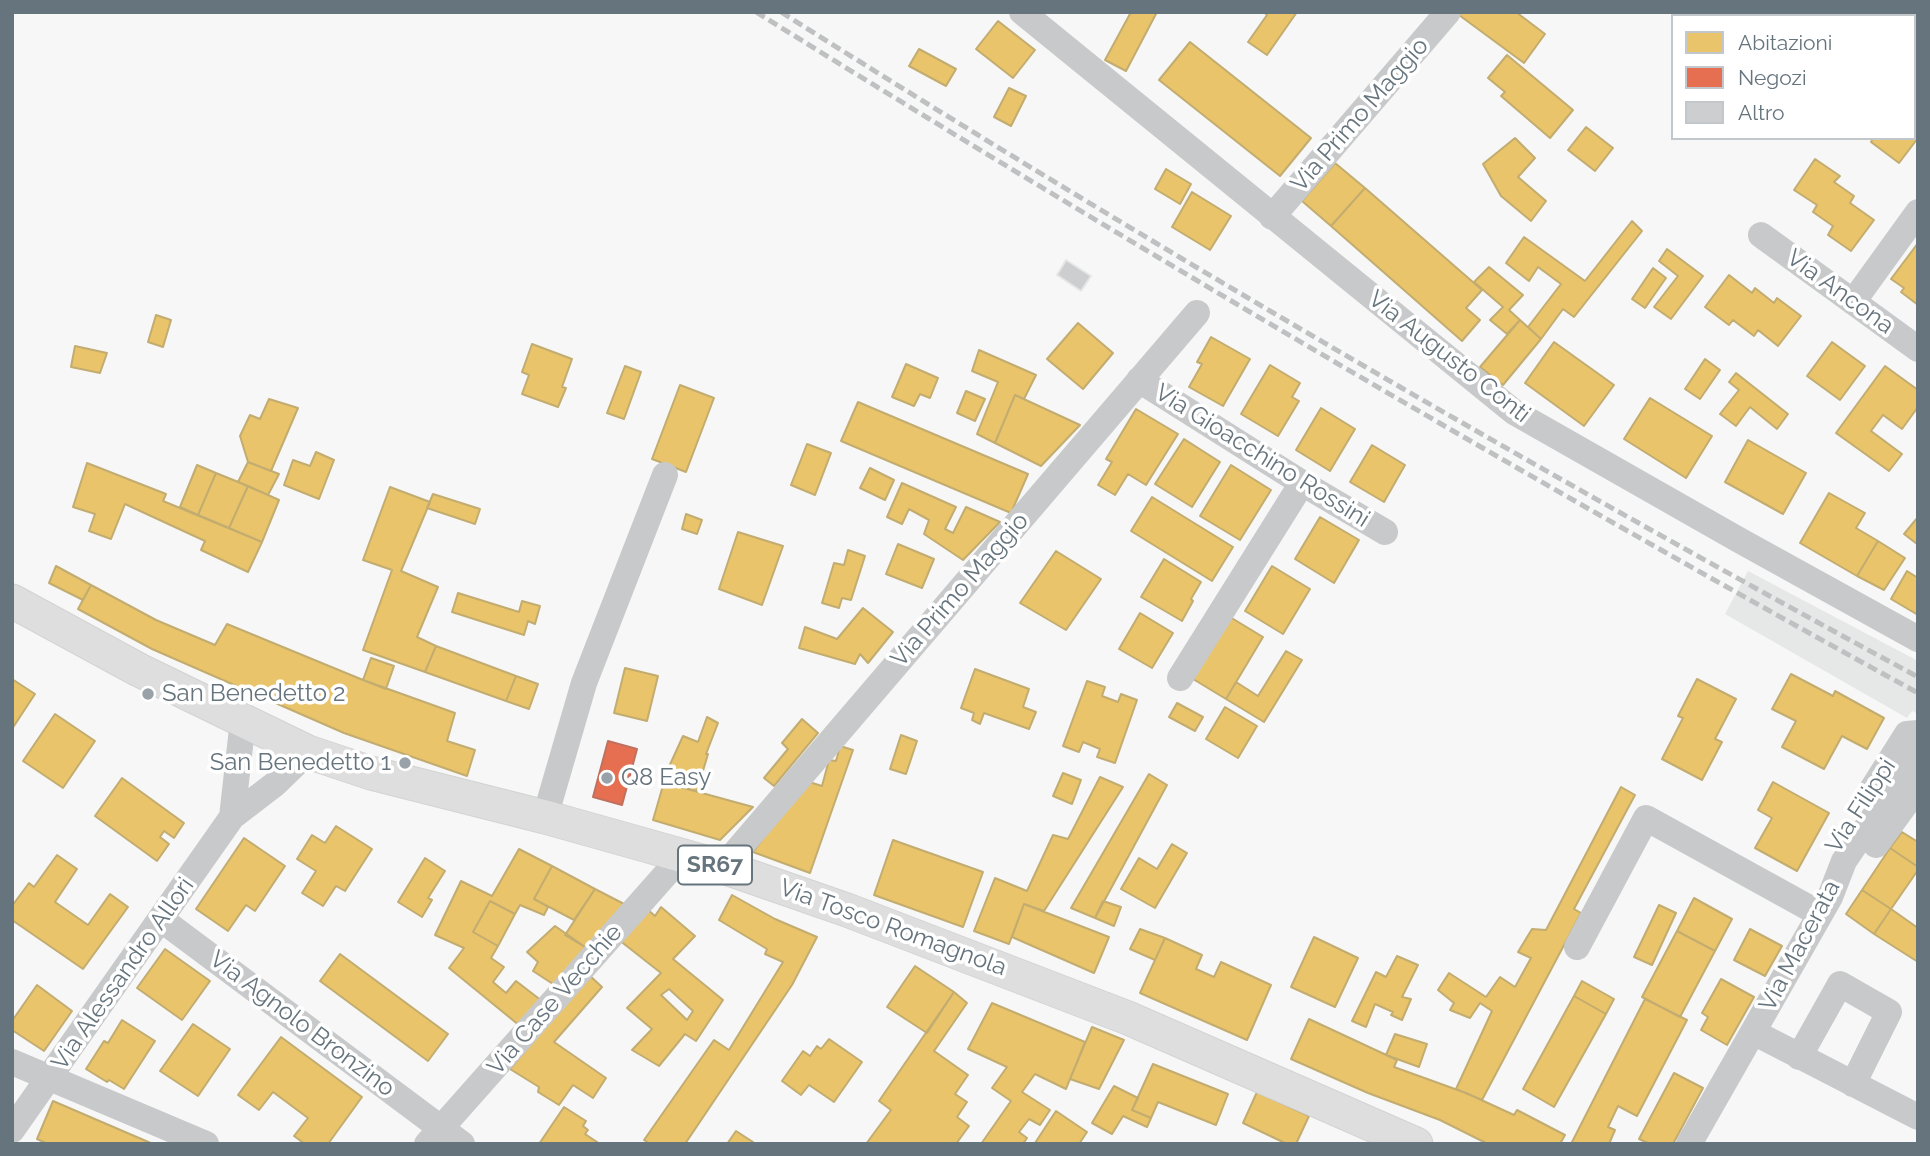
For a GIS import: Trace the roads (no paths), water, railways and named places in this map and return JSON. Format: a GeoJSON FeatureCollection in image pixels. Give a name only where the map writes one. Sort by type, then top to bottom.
{"type":"FeatureCollection","features":[{"type":"Feature","properties":{"kind":"main road","name":"Via Tosco Romagnola"},"geometry":{"type":"LineString","coordinates":[[12,601],[139,670],[308,752],[371,773],[545,817],[723,867],[846,910],[1128,1018],[1416,1144]]}},
{"type":"Feature","properties":{"kind":"street","name":"Via Augusto Conti"},"geometry":{"type":"LineString","coordinates":[[1022,12],[1514,412],[1918,639]]}},
{"type":"Feature","properties":{"kind":"street","name":"Via Primo Maggio"},"geometry":{"type":"LineString","coordinates":[[1272,217],[1448,12]]}},
{"type":"Feature","properties":{"kind":"street"},"geometry":{"type":"LineString","coordinates":[[1853,302],[1918,212]]}},
{"type":"Feature","properties":{"kind":"street","name":"Via Ancona"},"geometry":{"type":"LineString","coordinates":[[1761,235],[1918,349]]}},
{"type":"Feature","properties":{"kind":"street","name":"Via Primo Maggio"},"geometry":{"type":"LineString","coordinates":[[723,867],[1197,313]]}},
{"type":"Feature","properties":{"kind":"street","name":"Via Gioacchino Rossini"},"geometry":{"type":"LineString","coordinates":[[1139,380],[1385,532]]}},
{"type":"Feature","properties":{"kind":"street"},"geometry":{"type":"LineString","coordinates":[[545,817],[584,683],[665,475]]}},
{"type":"Feature","properties":{"kind":"street"},"geometry":{"type":"LineString","coordinates":[[1180,677],[1302,483]]}},
{"type":"Feature","properties":{"kind":"street","name":"Via Alessandro Allori"},"geometry":{"type":"LineString","coordinates":[[232,817],[243,720]]}},
{"type":"Feature","properties":{"kind":"street","name":"Via Filippi"},"geometry":{"type":"LineString","coordinates":[[1825,906],[1821,878],[1824,864],[1907,734],[1918,733]]}},
{"type":"Feature","properties":{"kind":"street","name":"Via Alessandro Allori"},"geometry":{"type":"LineString","coordinates":[[12,1130],[232,817],[275,784],[308,752]]}},
{"type":"Feature","properties":{"kind":"street","name":"Via Macerata"},"geometry":{"type":"LineString","coordinates":[[1689,1144],[1825,906],[1844,861],[1918,752]]}},
{"type":"Feature","properties":{"kind":"street","name":"Via Filippi"},"geometry":{"type":"LineString","coordinates":[[1825,906],[1844,888],[1913,802]]}},
{"type":"Feature","properties":{"kind":"street"},"geometry":{"type":"LineString","coordinates":[[1577,947],[1646,818],[1825,906]]}},
{"type":"Feature","properties":{"kind":"street","name":"Via Case Vecchie"},"geometry":{"type":"LineString","coordinates":[[444,1138],[682,856]]}},
{"type":"Feature","properties":{"kind":"street","name":"Via Agnolo Bronzino"},"geometry":{"type":"LineString","coordinates":[[162,920],[444,1138]]}},
{"type":"Feature","properties":{"kind":"street"},"geometry":{"type":"LineString","coordinates":[[1799,1056],[1840,984],[1889,1012],[1853,1084]]}},
{"type":"Feature","properties":{"kind":"street"},"geometry":{"type":"LineString","coordinates":[[1752,1032],[1918,1117]]}},
{"type":"Feature","properties":{"kind":"street"},"geometry":{"type":"LineString","coordinates":[[12,1062],[206,1144]]}},
{"type":"Feature","properties":{"kind":"railway"},"geometry":{"type":"LineString","coordinates":[[756,12],[1043,188],[1332,360],[1624,529],[1918,693]]}},
{"type":"Feature","properties":{"kind":"railway"},"geometry":{"type":"LineString","coordinates":[[781,12],[1202,271],[1486,437],[1918,677]]}},
{"type":"Feature","properties":{"kind":"place","name":"San Benedetto 2"},"geometry":{"type":"Point","coordinates":[148,694]}},
{"type":"Feature","properties":{"kind":"place","name":"San Benedetto 1"},"geometry":{"type":"Point","coordinates":[405,763]}},
{"type":"Feature","properties":{"kind":"place","name":"Q8 Easy"},"geometry":{"type":"Point","coordinates":[607,778]}}]}
